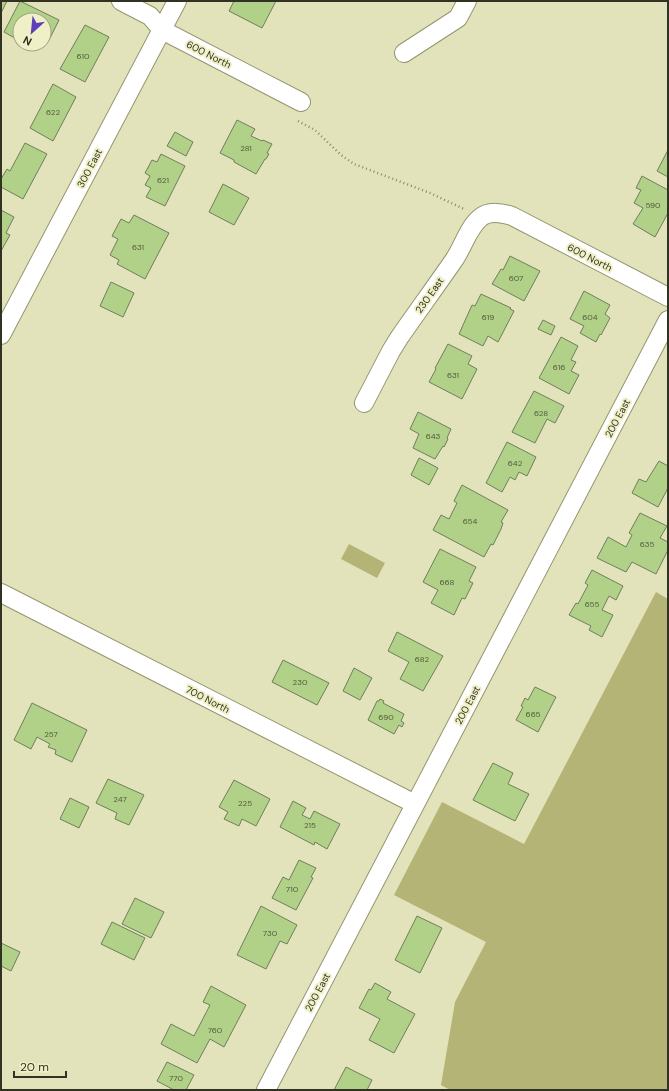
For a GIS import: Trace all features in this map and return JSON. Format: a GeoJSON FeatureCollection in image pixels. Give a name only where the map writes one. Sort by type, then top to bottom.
{"type":"FeatureCollection","features":[{"type":"Feature","properties":{"kind":"street","name":"600 North"},"geometry":{"type":"LineString","coordinates":[[121,1],[150,16],[162,30],[301,102]]}},
{"type":"Feature","properties":{"kind":"street","name":"300 East"},"geometry":{"type":"LineString","coordinates":[[1,335],[177,1]]}},
{"type":"Feature","properties":{"kind":"street"},"geometry":{"type":"LineString","coordinates":[[404,53],[458,18],[467,1]]}},
{"type":"Feature","properties":{"kind":"street","name":"230 East"},"geometry":{"type":"LineString","coordinates":[[364,403],[391,351],[454,260],[480,217],[488,214],[503,214],[512,216]]}},
{"type":"Feature","properties":{"kind":"street","name":"600 North"},"geometry":{"type":"LineString","coordinates":[[512,216],[668,297]]}},
{"type":"Feature","properties":{"kind":"street","name":"200 East"},"geometry":{"type":"LineString","coordinates":[[266,1090],[668,320]]}},
{"type":"Feature","properties":{"kind":"street","name":"700 North"},"geometry":{"type":"LineString","coordinates":[[1,593],[415,804]]}},
{"type":"Feature","properties":{"kind":"path"},"geometry":{"type":"LineString","coordinates":[[298,121],[316,130],[341,155],[354,164],[430,193],[470,212]]}},
{"type":"Feature","properties":{"kind":"shaded area"},"geometry":{"type":"Polygon","coordinates":[[[349,544],[385,563],[377,578],[341,559],[349,544]]]}},
{"type":"Feature","properties":{"kind":"shaded area"},"geometry":{"type":"Polygon","coordinates":[[[656,592],[668,599],[668,1090],[450,1090],[441,1085],[455,1002],[486,942],[394,895],[442,802],[524,844],[656,592]]]}},
{"type":"Feature","properties":{"kind":"building"},"geometry":{"type":"Polygon","coordinates":[[[1,1],[7,1],[1,13],[1,1]]]}},
{"type":"Feature","properties":{"kind":"building"},"geometry":{"type":"Polygon","coordinates":[[[20,1],[43,12],[14,12],[20,1]]]}},
{"type":"Feature","properties":{"kind":"building"},"geometry":{"type":"Polygon","coordinates":[[[234,1],[276,1],[262,28],[229,11],[234,1]]]}},
{"type":"Feature","properties":{"kind":"building"},"geometry":{"type":"Polygon","coordinates":[[[12,16],[12,36],[4,32],[12,16]]]}},
{"type":"Feature","properties":{"kind":"building"},"geometry":{"type":"Polygon","coordinates":[[[52,17],[59,20],[52,34],[52,17]]]}},
{"type":"Feature","properties":{"kind":"building"},"geometry":{"type":"Polygon","coordinates":[[[85,25],[109,37],[85,82],[60,69],[85,25]]]}},
{"type":"Feature","properties":{"kind":"building"},"geometry":{"type":"Polygon","coordinates":[[[53,84],[76,97],[53,141],[30,128],[53,84]]]}},
{"type":"Feature","properties":{"kind":"building"},"geometry":{"type":"Polygon","coordinates":[[[237,120],[255,129],[251,136],[272,144],[267,153],[269,154],[256,174],[220,153],[237,120]]]}},
{"type":"Feature","properties":{"kind":"building"},"geometry":{"type":"Polygon","coordinates":[[[175,132],[193,142],[186,156],[167,146],[175,132]]]}},
{"type":"Feature","properties":{"kind":"building"},"geometry":{"type":"Polygon","coordinates":[[[25,143],[47,154],[23,199],[1,187],[1,179],[7,169],[10,171],[25,143]]]}},
{"type":"Feature","properties":{"kind":"building"},"geometry":{"type":"Polygon","coordinates":[[[668,150],[668,177],[657,171],[668,150]]]}},
{"type":"Feature","properties":{"kind":"building"},"geometry":{"type":"Polygon","coordinates":[[[161,154],[185,166],[165,206],[146,197],[151,188],[145,185],[150,176],[145,173],[152,160],[157,162],[161,154]]]}},
{"type":"Feature","properties":{"kind":"building"},"geometry":{"type":"Polygon","coordinates":[[[642,176],[668,190],[668,213],[655,237],[633,224],[643,208],[634,203],[641,190],[636,188],[642,176]]]}},
{"type":"Feature","properties":{"kind":"building"},"geometry":{"type":"Polygon","coordinates":[[[223,184],[249,198],[234,225],[209,212],[223,184]]]}},
{"type":"Feature","properties":{"kind":"building"},"geometry":{"type":"Polygon","coordinates":[[[1,210],[14,217],[6,233],[10,235],[1,251],[1,210]]]}},
{"type":"Feature","properties":{"kind":"building"},"geometry":{"type":"Polygon","coordinates":[[[134,215],[169,233],[145,279],[117,264],[119,260],[110,255],[118,239],[112,236],[121,219],[129,223],[134,215]]]}},
{"type":"Feature","properties":{"kind":"building"},"geometry":{"type":"Polygon","coordinates":[[[510,256],[540,271],[524,301],[492,284],[501,269],[503,270],[510,256]]]}},
{"type":"Feature","properties":{"kind":"building"},"geometry":{"type":"Polygon","coordinates":[[[111,282],[134,293],[123,317],[100,306],[111,282]]]}},
{"type":"Feature","properties":{"kind":"building"},"geometry":{"type":"Polygon","coordinates":[[[584,291],[610,305],[605,314],[610,318],[596,342],[580,333],[584,326],[570,319],[584,291]]]}},
{"type":"Feature","properties":{"kind":"building"},"geometry":{"type":"Polygon","coordinates":[[[481,294],[511,308],[510,309],[514,311],[498,342],[488,336],[483,346],[459,334],[472,305],[475,306],[481,294]]]}},
{"type":"Feature","properties":{"kind":"building"},"geometry":{"type":"Polygon","coordinates":[[[543,320],[555,326],[551,335],[538,329],[543,320]]]}},
{"type":"Feature","properties":{"kind":"building"},"geometry":{"type":"Polygon","coordinates":[[[561,337],[578,346],[571,360],[576,362],[571,371],[579,375],[569,394],[539,378],[561,337]]]}},
{"type":"Feature","properties":{"kind":"building"},"geometry":{"type":"Polygon","coordinates":[[[448,344],[472,356],[468,364],[477,369],[462,399],[429,382],[448,344]]]}},
{"type":"Feature","properties":{"kind":"building"},"geometry":{"type":"Polygon","coordinates":[[[534,391],[564,406],[555,423],[547,419],[535,443],[512,432],[534,391]]]}},
{"type":"Feature","properties":{"kind":"building"},"geometry":{"type":"Polygon","coordinates":[[[418,412],[451,429],[444,447],[443,446],[435,459],[413,448],[419,434],[410,429],[418,412]]]}},
{"type":"Feature","properties":{"kind":"building"},"geometry":{"type":"Polygon","coordinates":[[[507,442],[536,457],[527,476],[519,472],[515,480],[510,477],[502,492],[486,483],[507,442]]]}},
{"type":"Feature","properties":{"kind":"building"},"geometry":{"type":"Polygon","coordinates":[[[419,458],[438,468],[429,485],[411,475],[419,458]]]}},
{"type":"Feature","properties":{"kind":"building"},"geometry":{"type":"Polygon","coordinates":[[[659,461],[668,466],[668,488],[658,507],[632,493],[639,479],[646,482],[659,461]]]}},
{"type":"Feature","properties":{"kind":"building"},"geometry":{"type":"Polygon","coordinates":[[[462,485],[508,510],[501,522],[503,523],[501,529],[493,545],[491,544],[484,557],[433,530],[441,515],[449,519],[457,503],[454,501],[462,485]]]}},
{"type":"Feature","properties":{"kind":"building"},"geometry":{"type":"Polygon","coordinates":[[[640,513],[667,526],[660,538],[668,542],[668,550],[656,574],[632,562],[626,572],[597,558],[608,537],[626,547],[632,535],[629,533],[640,513]]]}},
{"type":"Feature","properties":{"kind":"building"},"geometry":{"type":"Polygon","coordinates":[[[440,549],[476,567],[469,581],[473,583],[465,599],[462,598],[454,615],[431,603],[438,590],[423,582],[440,549]]]}},
{"type":"Feature","properties":{"kind":"building"},"geometry":{"type":"Polygon","coordinates":[[[592,570],[623,586],[616,600],[609,596],[602,610],[613,615],[602,637],[589,630],[591,626],[569,615],[576,603],[578,604],[588,585],[585,583],[592,570]]]}},
{"type":"Feature","properties":{"kind":"building"},"geometry":{"type":"Polygon","coordinates":[[[397,632],[443,656],[423,691],[400,679],[409,662],[388,651],[397,632]]]}},
{"type":"Feature","properties":{"kind":"building"},"geometry":{"type":"Polygon","coordinates":[[[283,660],[329,683],[317,705],[272,682],[283,660]]]}},
{"type":"Feature","properties":{"kind":"building"},"geometry":{"type":"Polygon","coordinates":[[[354,668],[372,678],[360,700],[343,691],[354,668]]]}},
{"type":"Feature","properties":{"kind":"building"},"geometry":{"type":"Polygon","coordinates":[[[535,687],[556,697],[538,732],[516,720],[523,707],[521,706],[525,698],[528,700],[535,687]]]}},
{"type":"Feature","properties":{"kind":"building"},"geometry":{"type":"Polygon","coordinates":[[[380,699],[384,701],[383,703],[404,714],[401,721],[404,723],[402,727],[399,725],[394,734],[368,720],[377,701],[380,699]]]}},
{"type":"Feature","properties":{"kind":"building"},"geometry":{"type":"Polygon","coordinates":[[[32,703],[87,730],[72,762],[55,754],[56,750],[48,747],[50,744],[37,737],[31,749],[14,740],[32,703]]]}},
{"type":"Feature","properties":{"kind":"building"},"geometry":{"type":"Polygon","coordinates":[[[493,763],[513,773],[508,784],[529,794],[515,821],[473,800],[493,763]]]}},
{"type":"Feature","properties":{"kind":"building"},"geometry":{"type":"Polygon","coordinates":[[[108,779],[144,795],[129,825],[115,819],[117,813],[96,803],[108,779]]]}},
{"type":"Feature","properties":{"kind":"building"},"geometry":{"type":"Polygon","coordinates":[[[234,780],[270,799],[256,826],[242,819],[239,826],[224,819],[228,812],[219,807],[234,780]]]}},
{"type":"Feature","properties":{"kind":"building"},"geometry":{"type":"Polygon","coordinates":[[[70,798],[89,807],[79,828],[60,819],[70,798]]]}},
{"type":"Feature","properties":{"kind":"building"},"geometry":{"type":"Polygon","coordinates":[[[293,801],[306,808],[302,815],[310,819],[314,811],[340,824],[327,849],[315,842],[314,845],[280,827],[293,801]]]}},
{"type":"Feature","properties":{"kind":"building"},"geometry":{"type":"Polygon","coordinates":[[[299,860],[316,868],[311,877],[313,878],[296,910],[272,898],[283,877],[289,880],[299,860]]]}},
{"type":"Feature","properties":{"kind":"building"},"geometry":{"type":"Polygon","coordinates":[[[135,898],[164,912],[151,938],[122,924],[135,898]]]}},
{"type":"Feature","properties":{"kind":"building"},"geometry":{"type":"Polygon","coordinates":[[[261,906],[297,925],[287,944],[280,941],[266,969],[237,955],[261,906]]]}},
{"type":"Feature","properties":{"kind":"building"},"geometry":{"type":"Polygon","coordinates":[[[417,916],[442,928],[420,973],[395,960],[417,916]]]}},
{"type":"Feature","properties":{"kind":"building"},"geometry":{"type":"Polygon","coordinates":[[[112,922],[145,938],[134,960],[101,944],[112,922]]]}},
{"type":"Feature","properties":{"kind":"building"},"geometry":{"type":"Polygon","coordinates":[[[1,943],[20,952],[11,971],[1,966],[1,943]]]}},
{"type":"Feature","properties":{"kind":"building"},"geometry":{"type":"Polygon","coordinates":[[[375,983],[391,992],[387,999],[415,1014],[394,1053],[369,1040],[380,1019],[359,1008],[369,989],[371,990],[375,983]]]}},
{"type":"Feature","properties":{"kind":"building"},"geometry":{"type":"Polygon","coordinates":[[[211,986],[246,1005],[224,1047],[210,1039],[197,1063],[161,1044],[171,1024],[194,1036],[210,1005],[203,1002],[211,986]]]}},
{"type":"Feature","properties":{"kind":"building"},"geometry":{"type":"Polygon","coordinates":[[[167,1062],[194,1075],[186,1090],[174,1090],[157,1081],[167,1062]]]}},
{"type":"Feature","properties":{"kind":"building"},"geometry":{"type":"Polygon","coordinates":[[[346,1067],[372,1080],[367,1090],[334,1090],[346,1067]]]}}]}
